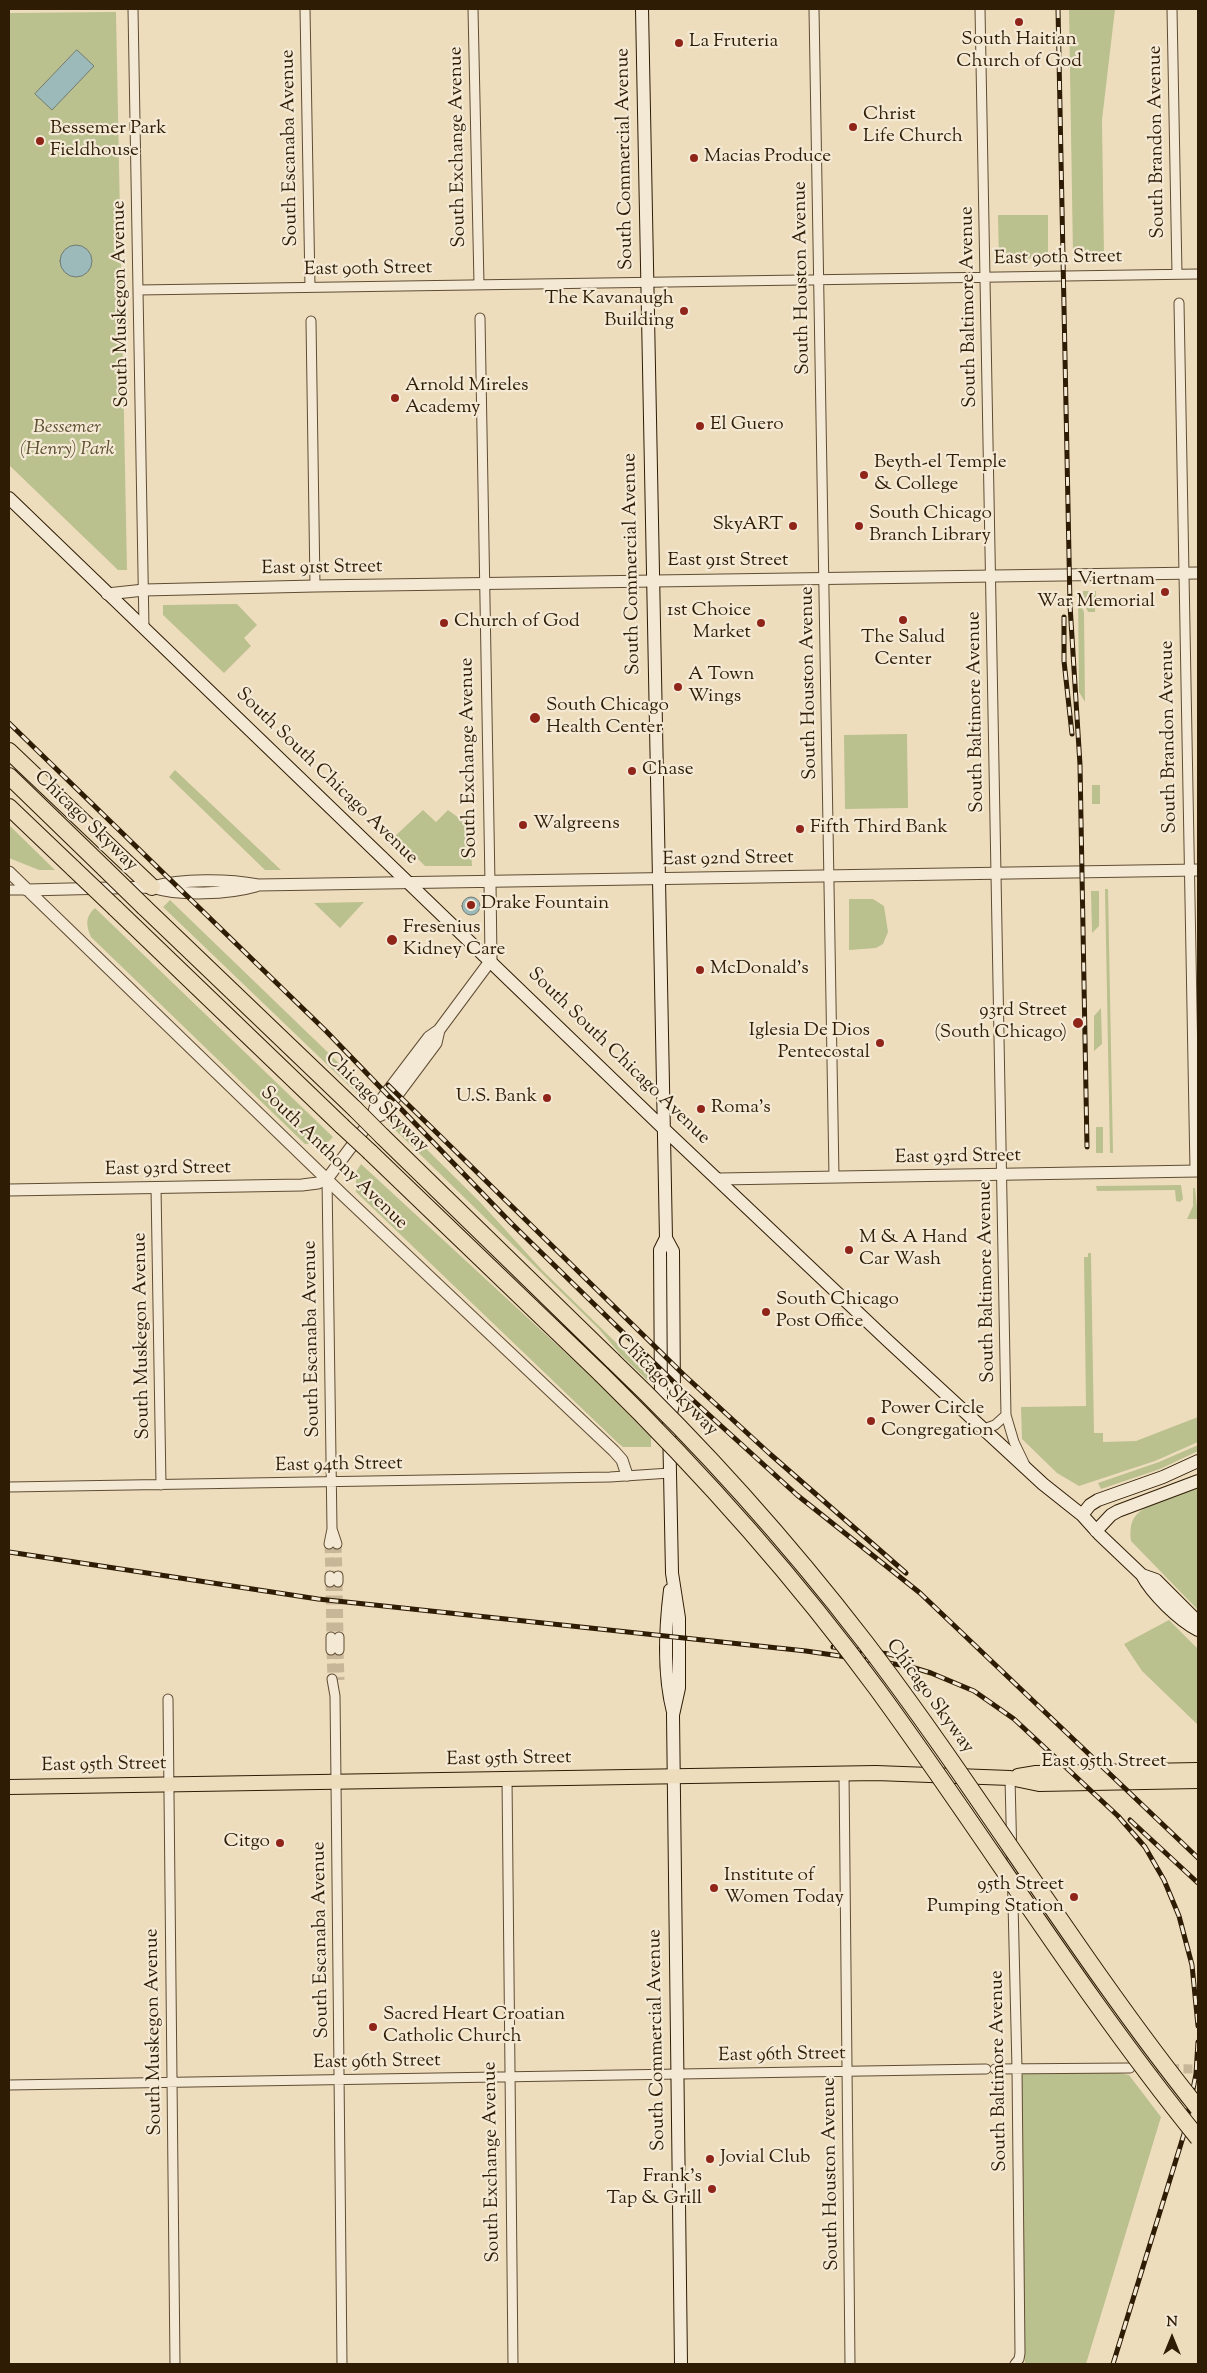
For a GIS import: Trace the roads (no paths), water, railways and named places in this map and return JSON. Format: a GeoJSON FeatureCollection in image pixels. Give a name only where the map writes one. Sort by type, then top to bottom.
{"type":"FeatureCollection","features":[{"type":"Feature","properties":{"kind":"highway"},"geometry":{"type":"LineString","coordinates":[[9,751],[152,887]]}},
{"type":"Feature","properties":{"kind":"highway","name":"Chicago Skyway"},"geometry":{"type":"LineString","coordinates":[[9,776],[355,1109],[613,1361],[740,1492],[842,1612],[933,1736],[1139,2032],[1198,2108]]}},
{"type":"Feature","properties":{"kind":"highway","name":"Chicago Skyway"},"geometry":{"type":"LineString","coordinates":[[9,807],[601,1374],[727,1504],[832,1630],[918,1746],[1124,2043],[1198,2138]]}},
{"type":"Feature","properties":{"kind":"main road","name":"South Commercial Avenue"},"geometry":{"type":"LineString","coordinates":[[642,9],[666,1238],[673,1251],[674,1399],[669,1423],[672,1573],[666,1619],[667,1689],[673,1715],[681,2364]]}},
{"type":"Feature","properties":{"kind":"main road","name":"South South Chicago Avenue"},"geometry":{"type":"LineString","coordinates":[[9,498],[491,960],[664,1129],[887,1340],[1027,1469],[1082,1515],[1142,1575],[1148,1586],[1188,1625],[1198,1630]]}},
{"type":"Feature","properties":{"kind":"main road"},"geometry":{"type":"LineString","coordinates":[[1082,1515],[1090,1505],[1098,1500],[1163,1477],[1198,1461]]}},
{"type":"Feature","properties":{"kind":"main road"},"geometry":{"type":"LineString","coordinates":[[1096,1531],[1111,1515],[1118,1511],[1198,1481]]}},
{"type":"Feature","properties":{"kind":"main road","name":"South South Chicago Avenue"},"geometry":{"type":"LineString","coordinates":[[1142,1575],[1156,1580],[1195,1619],[1198,1625]]}},
{"type":"Feature","properties":{"kind":"main road","name":"East 95th Street"},"geometry":{"type":"LineString","coordinates":[[1010,1778],[1036,1772],[1198,1770]]}},
{"type":"Feature","properties":{"kind":"main road","name":"East 95th Street"},"geometry":{"type":"LineString","coordinates":[[9,1787],[844,1773],[1010,1778],[1039,1784],[1198,1781]]}},
{"type":"Feature","properties":{"kind":"street","name":"South Muskegon Avenue"},"geometry":{"type":"LineString","coordinates":[[133,9],[144,628]]}},
{"type":"Feature","properties":{"kind":"street","name":"South Escanaba Avenue"},"geometry":{"type":"LineString","coordinates":[[305,9],[310,287]]}},
{"type":"Feature","properties":{"kind":"street","name":"South Exchange Avenue"},"geometry":{"type":"LineString","coordinates":[[474,9],[479,284]]}},
{"type":"Feature","properties":{"kind":"street","name":"South Houston Avenue"},"geometry":{"type":"LineString","coordinates":[[814,9],[834,1177]]}},
{"type":"Feature","properties":{"kind":"street","name":"South Baltimore Avenue"},"geometry":{"type":"LineString","coordinates":[[980,9],[1006,1415],[1014,1442],[1027,1469]]}},
{"type":"Feature","properties":{"kind":"street","name":"South Brandon Avenue"},"geometry":{"type":"LineString","coordinates":[[1172,9],[1177,274]]}},
{"type":"Feature","properties":{"kind":"street","name":"East 90th Street"},"geometry":{"type":"LineString","coordinates":[[138,290],[1198,274]]}},
{"type":"Feature","properties":{"kind":"street","name":"South Brandon Avenue"},"geometry":{"type":"LineString","coordinates":[[1178,303],[1184,573],[1194,870],[1196,1171]]}},
{"type":"Feature","properties":{"kind":"street","name":"South Exchange Avenue"},"geometry":{"type":"LineString","coordinates":[[480,318],[491,960]]}},
{"type":"Feature","properties":{"kind":"street"},"geometry":{"type":"LineString","coordinates":[[311,321],[315,586]]}},
{"type":"Feature","properties":{"kind":"street","name":"East 91st Street"},"geometry":{"type":"LineString","coordinates":[[107,594],[144,590],[315,586],[1198,573]]}},
{"type":"Feature","properties":{"kind":"street","name":"East 92nd Street"},"geometry":{"type":"LineString","coordinates":[[9,890],[152,887],[168,883],[240,882],[258,885],[490,883],[1194,870]]}},
{"type":"Feature","properties":{"kind":"street","name":"South Anthony Avenue"},"geometry":{"type":"LineString","coordinates":[[9,872],[327,1179],[614,1451],[622,1460],[628,1475]]}},
{"type":"Feature","properties":{"kind":"street"},"geometry":{"type":"LineString","coordinates":[[327,1179],[372,1119],[375,1108],[422,1044],[428,1037],[439,1030],[491,960]]}},
{"type":"Feature","properties":{"kind":"street","name":"East 93rd Street"},"geometry":{"type":"LineString","coordinates":[[719,1179],[1196,1171]]}},
{"type":"Feature","properties":{"kind":"street","name":"South Escanaba Avenue"},"geometry":{"type":"LineString","coordinates":[[327,1179],[333,1544]]}},
{"type":"Feature","properties":{"kind":"street","name":"East 93rd Street"},"geometry":{"type":"LineString","coordinates":[[9,1190],[302,1185],[318,1183],[327,1179]]}},
{"type":"Feature","properties":{"kind":"street","name":"South Muskegon Avenue"},"geometry":{"type":"LineString","coordinates":[[156,1187],[161,1485]]}},
{"type":"Feature","properties":{"kind":"street"},"geometry":{"type":"LineString","coordinates":[[984,1429],[995,1425],[1006,1415]]}},
{"type":"Feature","properties":{"kind":"street","name":"East 94th Street"},"geometry":{"type":"LineString","coordinates":[[9,1488],[610,1477],[670,1473]]}},
{"type":"Feature","properties":{"kind":"street"},"geometry":{"type":"LineString","coordinates":[[335,1637],[335,1650]]}},
{"type":"Feature","properties":{"kind":"street","name":"South Escanaba Avenue"},"geometry":{"type":"LineString","coordinates":[[336,1680],[342,2364]]}},
{"type":"Feature","properties":{"kind":"street","name":"South Muskegon Avenue"},"geometry":{"type":"LineString","coordinates":[[168,1699],[175,2364]]}},
{"type":"Feature","properties":{"kind":"street","name":"South Houston Avenue"},"geometry":{"type":"LineString","coordinates":[[844,1773],[850,2364]]}},
{"type":"Feature","properties":{"kind":"street","name":"South Baltimore Avenue"},"geometry":{"type":"LineString","coordinates":[[1010,1778],[1017,2069],[1020,2353],[1016,2364]]}},
{"type":"Feature","properties":{"kind":"street","name":"South Exchange Avenue"},"geometry":{"type":"LineString","coordinates":[[507,1779],[513,2364]]}},
{"type":"Feature","properties":{"kind":"street","name":"East 96th Street"},"geometry":{"type":"LineString","coordinates":[[9,2085],[1130,2068]]}},
{"type":"Feature","properties":{"kind":"water"},"geometry":{"type":"Polygon","coordinates":[[[77,50],[94,66],[52,110],[35,94],[77,50]]]}},
{"type":"Feature","properties":{"kind":"water"},"geometry":{"type":"Polygon","coordinates":[[[76,245],[88,249],[92,261],[88,273],[76,277],[64,273],[60,261],[64,249],[76,245]]]}},
{"type":"Feature","properties":{"kind":"water","name":"Drake Fountain"},"geometry":{"type":"Polygon","coordinates":[[[471,897],[477,900],[480,906],[477,912],[471,915],[465,912],[462,906],[465,900],[471,897]]]}},
{"type":"Feature","properties":{"kind":"tunnel"},"geometry":{"type":"LineString","coordinates":[[329,1544],[330,1576]]}},
{"type":"Feature","properties":{"kind":"tunnel"},"geometry":{"type":"LineString","coordinates":[[337,1544],[338,1576]]}},
{"type":"Feature","properties":{"kind":"tunnel"},"geometry":{"type":"LineString","coordinates":[[330,1582],[331,1637]]}},
{"type":"Feature","properties":{"kind":"tunnel"},"geometry":{"type":"LineString","coordinates":[[338,1582],[339,1637]]}},
{"type":"Feature","properties":{"kind":"tunnel"},"geometry":{"type":"LineString","coordinates":[[331,1650],[332,1679]]}},
{"type":"Feature","properties":{"kind":"tunnel"},"geometry":{"type":"LineString","coordinates":[[339,1650],[340,1680]]}},
{"type":"Feature","properties":{"kind":"tunnel"},"geometry":{"type":"LineString","coordinates":[[1143,2068],[1198,2069]]}},
{"type":"Feature","properties":{"kind":"railway"},"geometry":{"type":"LineString","coordinates":[[1058,9],[1070,605],[1080,765],[1087,1147]]}},
{"type":"Feature","properties":{"kind":"railway"},"geometry":{"type":"LineString","coordinates":[[1064,617],[1064,661],[1072,734]]}},
{"type":"Feature","properties":{"kind":"railway"},"geometry":{"type":"LineString","coordinates":[[9,723],[326,1031],[511,1223],[685,1393],[797,1495],[920,1593],[1198,1858]]}},
{"type":"Feature","properties":{"kind":"railway"},"geometry":{"type":"LineString","coordinates":[[388,1085],[684,1375],[770,1454],[906,1573]]}},
{"type":"Feature","properties":{"kind":"railway"},"geometry":{"type":"LineString","coordinates":[[9,1552],[318,1599],[806,1651],[908,1666],[931,1673],[974,1691],[1014,1719],[1118,1816],[1145,1847],[1164,1880],[1179,1916],[1192,1965],[1198,2026]]}},
{"type":"Feature","properties":{"kind":"railway"},"geometry":{"type":"LineString","coordinates":[[833,1647],[889,1654],[911,1660]]}},
{"type":"Feature","properties":{"kind":"railway"},"geometry":{"type":"LineString","coordinates":[[1130,1820],[1198,1883]]}},
{"type":"Feature","properties":{"kind":"railway"},"geometry":{"type":"LineString","coordinates":[[1113,2364],[1184,2134],[1196,2074],[1198,2042]]}},
{"type":"Feature","properties":{"kind":"place","name":"South Haitian Church of God"},"geometry":{"type":"Point","coordinates":[1019,22]}},
{"type":"Feature","properties":{"kind":"place","name":"La Fruteria"},"geometry":{"type":"Point","coordinates":[679,43]}},
{"type":"Feature","properties":{"kind":"place","name":"Christ Life Church"},"geometry":{"type":"Point","coordinates":[853,127]}},
{"type":"Feature","properties":{"kind":"place","name":"Bessemer Park Fieldhouse"},"geometry":{"type":"Point","coordinates":[40,141]}},
{"type":"Feature","properties":{"kind":"place","name":"Macias Produce"},"geometry":{"type":"Point","coordinates":[694,158]}},
{"type":"Feature","properties":{"kind":"place","name":"The Kavanaugh Building"},"geometry":{"type":"Point","coordinates":[684,311]}},
{"type":"Feature","properties":{"kind":"place","name":"Arnold Mireles Academy"},"geometry":{"type":"Point","coordinates":[395,398]}},
{"type":"Feature","properties":{"kind":"place","name":"El Guero"},"geometry":{"type":"Point","coordinates":[700,426]}},
{"type":"Feature","properties":{"kind":"place","name":"Beyth-el Temple & College"},"geometry":{"type":"Point","coordinates":[864,475]}},
{"type":"Feature","properties":{"kind":"place","name":"SkyART"},"geometry":{"type":"Point","coordinates":[793,526]}},
{"type":"Feature","properties":{"kind":"place","name":"South Chicago Branch Library"},"geometry":{"type":"Point","coordinates":[859,526]}},
{"type":"Feature","properties":{"kind":"place","name":"Viertnam War Memorial"},"geometry":{"type":"Point","coordinates":[1165,592]}},
{"type":"Feature","properties":{"kind":"place","name":"The Salud Center"},"geometry":{"type":"Point","coordinates":[903,620]}},
{"type":"Feature","properties":{"kind":"place","name":"Church of God"},"geometry":{"type":"Point","coordinates":[444,623]}},
{"type":"Feature","properties":{"kind":"place","name":"1st Choice Market"},"geometry":{"type":"Point","coordinates":[761,623]}},
{"type":"Feature","properties":{"kind":"place","name":"A Town Wings"},"geometry":{"type":"Point","coordinates":[678,687]}},
{"type":"Feature","properties":{"kind":"place","name":"South Chicago Health Center"},"geometry":{"type":"Point","coordinates":[535,718]}},
{"type":"Feature","properties":{"kind":"place","name":"Chase"},"geometry":{"type":"Point","coordinates":[632,771]}},
{"type":"Feature","properties":{"kind":"place","name":"Walgreens"},"geometry":{"type":"Point","coordinates":[523,825]}},
{"type":"Feature","properties":{"kind":"place","name":"Fifth Third Bank"},"geometry":{"type":"Point","coordinates":[800,829]}},
{"type":"Feature","properties":{"kind":"place","name":"Drake Fountain"},"geometry":{"type":"Point","coordinates":[471,905]}},
{"type":"Feature","properties":{"kind":"place","name":"Fresenius Kidney Care"},"geometry":{"type":"Point","coordinates":[392,940]}},
{"type":"Feature","properties":{"kind":"place","name":"McDonald's"},"geometry":{"type":"Point","coordinates":[700,970]}},
{"type":"Feature","properties":{"kind":"place","name":"93rd Street (South Chicago)"},"geometry":{"type":"Point","coordinates":[1078,1023]}},
{"type":"Feature","properties":{"kind":"place","name":"Iglesia De Dios Pentecostal"},"geometry":{"type":"Point","coordinates":[880,1043]}},
{"type":"Feature","properties":{"kind":"place","name":"U.S. Bank"},"geometry":{"type":"Point","coordinates":[547,1098]}},
{"type":"Feature","properties":{"kind":"place","name":"Roma's"},"geometry":{"type":"Point","coordinates":[701,1109]}},
{"type":"Feature","properties":{"kind":"place","name":"M & A Hand Car Wash"},"geometry":{"type":"Point","coordinates":[849,1250]}},
{"type":"Feature","properties":{"kind":"place","name":"South Chicago Post Office"},"geometry":{"type":"Point","coordinates":[766,1312]}},
{"type":"Feature","properties":{"kind":"place","name":"Power Circle Congregation"},"geometry":{"type":"Point","coordinates":[871,1421]}},
{"type":"Feature","properties":{"kind":"place","name":"Citgo"},"geometry":{"type":"Point","coordinates":[280,1843]}},
{"type":"Feature","properties":{"kind":"place","name":"Institute of Women Today"},"geometry":{"type":"Point","coordinates":[714,1888]}},
{"type":"Feature","properties":{"kind":"place","name":"95th Street Pumping Station"},"geometry":{"type":"Point","coordinates":[1074,1897]}},
{"type":"Feature","properties":{"kind":"place","name":"Sacred Heart Croatian Catholic Church"},"geometry":{"type":"Point","coordinates":[373,2027]}},
{"type":"Feature","properties":{"kind":"place","name":"Jovial Club"},"geometry":{"type":"Point","coordinates":[710,2159]}},
{"type":"Feature","properties":{"kind":"place","name":"Frank's Tap & Grill"},"geometry":{"type":"Point","coordinates":[712,2189]}},
{"type":"Feature","properties":{"kind":"park label","name":"Bessemer (Henry) Park"},"geometry":{"type":"Point","coordinates":[67,440]}}]}
